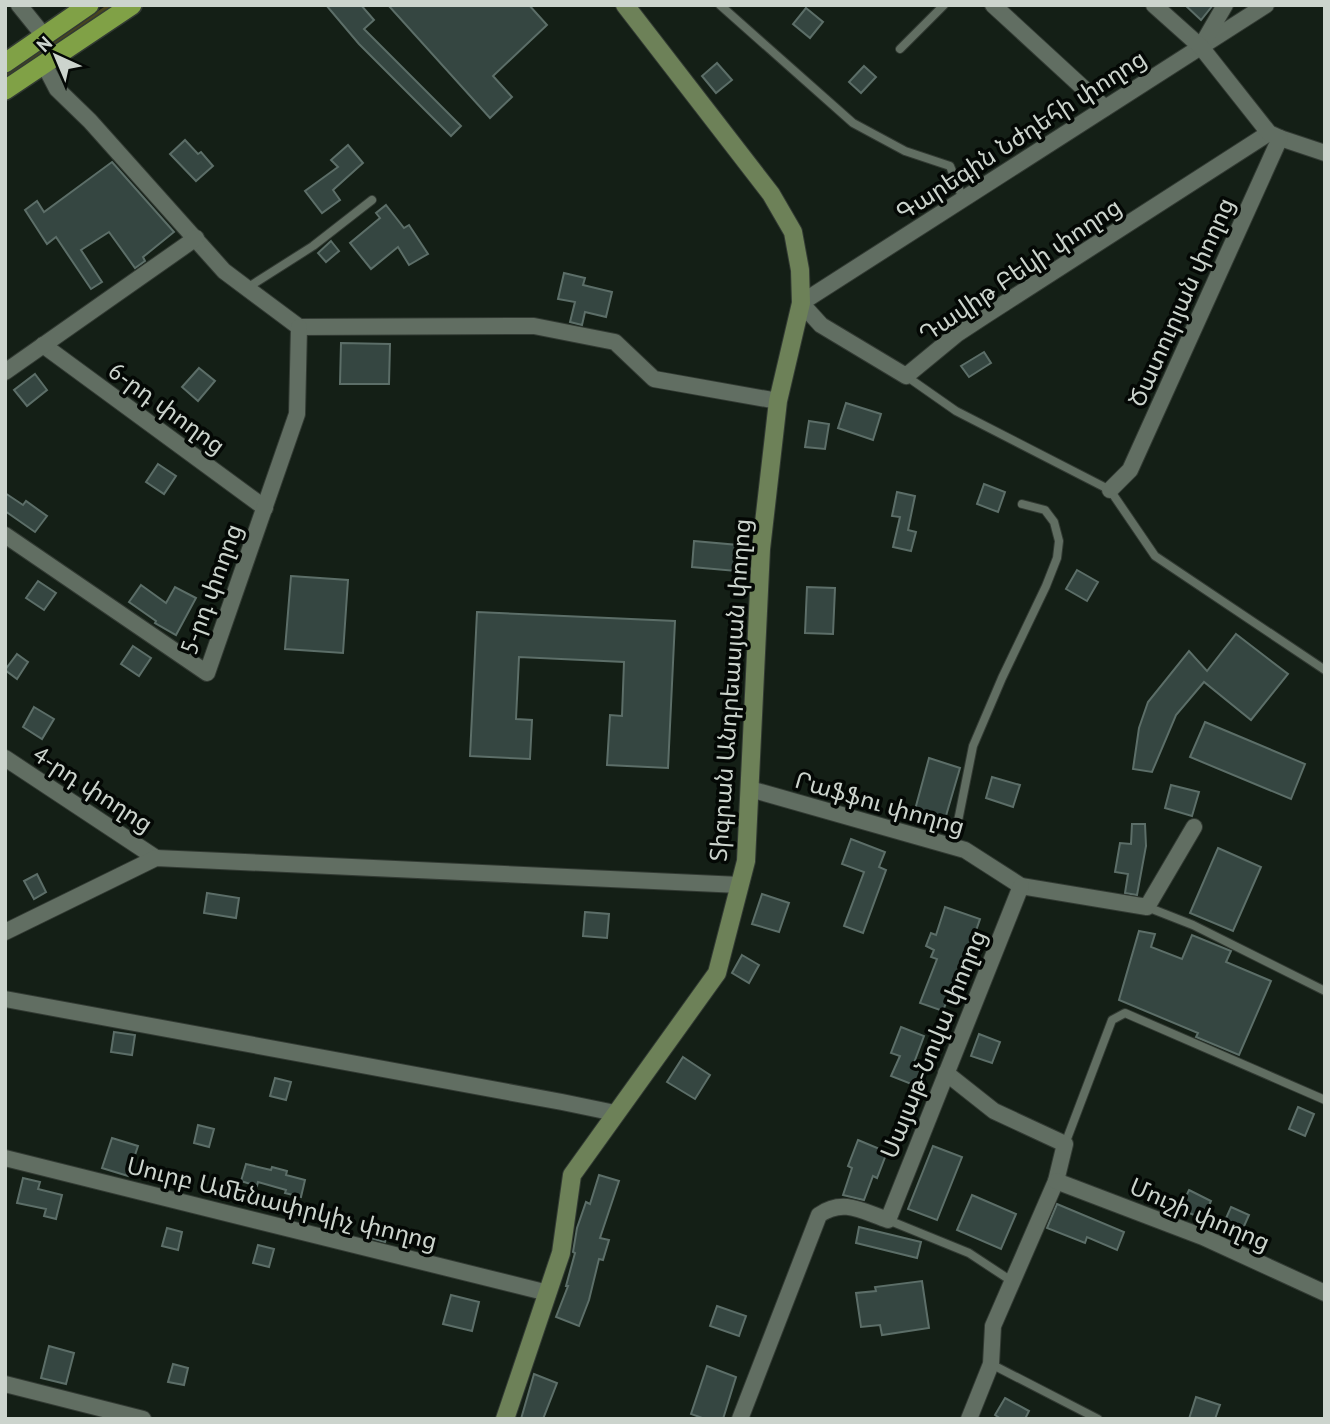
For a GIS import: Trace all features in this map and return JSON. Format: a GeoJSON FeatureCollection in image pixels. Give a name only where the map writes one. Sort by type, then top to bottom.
{"type":"FeatureCollection","features":[{"type":"Feature","properties":{"kind":"highway"},"geometry":{"type":"LineString","coordinates":[[5,63],[89,5]]}},
{"type":"Feature","properties":{"kind":"highway"},"geometry":{"type":"LineString","coordinates":[[5,90],[132,5]]}},
{"type":"Feature","properties":{"kind":"main road","name":"Տիգրան Անդրեասյան փողոց"},"geometry":{"type":"LineString","coordinates":[[505,1419],[561,1253],[572,1175],[718,972],[746,861],[761,549],[778,401],[800,303],[800,270],[793,232],[771,194],[625,5]]}},
{"type":"Feature","properties":{"kind":"street"},"geometry":{"type":"LineString","coordinates":[[19,5],[44,36]]}},
{"type":"Feature","properties":{"kind":"street"},"geometry":{"type":"LineString","coordinates":[[993,5],[1105,108]]}},
{"type":"Feature","properties":{"kind":"street"},"geometry":{"type":"LineString","coordinates":[[1154,5],[1201,47],[1275,136],[1325,153]]}},
{"type":"Feature","properties":{"kind":"street"},"geometry":{"type":"LineString","coordinates":[[1201,47],[1224,5]]}},
{"type":"Feature","properties":{"kind":"street","name":"Գարեգին Նժդեհի փողոց"},"geometry":{"type":"LineString","coordinates":[[800,303],[1266,5]]}},
{"type":"Feature","properties":{"kind":"street"},"geometry":{"type":"LineString","coordinates":[[44,64],[57,89],[90,121],[224,271],[299,327],[534,326],[615,342],[654,379],[778,401]]}},
{"type":"Feature","properties":{"kind":"street","name":"Դավիթ Բեկի փողոց"},"geometry":{"type":"LineString","coordinates":[[905,376],[957,334],[986,315],[1275,136]]}},
{"type":"Feature","properties":{"kind":"street","name":"Ծատուրյան փողոց"},"geometry":{"type":"LineString","coordinates":[[1110,490],[1130,470],[1275,136]]}},
{"type":"Feature","properties":{"kind":"street"},"geometry":{"type":"LineString","coordinates":[[5,372],[196,238]]}},
{"type":"Feature","properties":{"kind":"street"},"geometry":{"type":"LineString","coordinates":[[800,303],[821,325],[905,376]]}},
{"type":"Feature","properties":{"kind":"street","name":"5-րդ փողոց"},"geometry":{"type":"LineString","coordinates":[[5,535],[207,673],[297,414],[299,327]]}},
{"type":"Feature","properties":{"kind":"street","name":"6-րդ փողոց"},"geometry":{"type":"LineString","coordinates":[[43,345],[265,508]]}},
{"type":"Feature","properties":{"kind":"street","name":"4-րդ փողոց"},"geometry":{"type":"LineString","coordinates":[[5,758],[156,858]]}},
{"type":"Feature","properties":{"kind":"street","name":"Րաֆֆու փողոց"},"geometry":{"type":"LineString","coordinates":[[750,789],[965,850],[1021,886],[1147,907]]}},
{"type":"Feature","properties":{"kind":"street"},"geometry":{"type":"LineString","coordinates":[[1147,907],[1194,827]]}},
{"type":"Feature","properties":{"kind":"street"},"geometry":{"type":"LineString","coordinates":[[5,932],[156,858],[740,885]]}},
{"type":"Feature","properties":{"kind":"street","name":"Սայաթ-Նովա փողոց"},"geometry":{"type":"LineString","coordinates":[[888,1220],[1021,886]]}},
{"type":"Feature","properties":{"kind":"street"},"geometry":{"type":"LineString","coordinates":[[5,999],[615,1113]]}},
{"type":"Feature","properties":{"kind":"street"},"geometry":{"type":"LineString","coordinates":[[946,1073],[994,1111],[1065,1144],[1056,1181],[993,1326],[991,1364],[969,1419]]}},
{"type":"Feature","properties":{"kind":"street","name":"Սուրբ Ամենափրկիչ փողոց"},"geometry":{"type":"LineString","coordinates":[[5,1158],[548,1293]]}},
{"type":"Feature","properties":{"kind":"street","name":"Մուշի փողոց"},"geometry":{"type":"LineString","coordinates":[[1056,1181],[1202,1237],[1325,1293]]}},
{"type":"Feature","properties":{"kind":"street"},"geometry":{"type":"LineString","coordinates":[[740,1419],[819,1215],[831,1207],[844,1205],[888,1220]]}},
{"type":"Feature","properties":{"kind":"street"},"geometry":{"type":"LineString","coordinates":[[5,1384],[143,1419]]}},
{"type":"Feature","properties":{"kind":"lane"},"geometry":{"type":"LineString","coordinates":[[720,5],[853,123],[905,151],[950,166],[963,199]]}},
{"type":"Feature","properties":{"kind":"lane"},"geometry":{"type":"LineString","coordinates":[[900,49],[944,5]]}},
{"type":"Feature","properties":{"kind":"lane"},"geometry":{"type":"LineString","coordinates":[[247,288],[313,246],[372,200]]}},
{"type":"Feature","properties":{"kind":"lane"},"geometry":{"type":"LineString","coordinates":[[905,376],[956,411],[1110,490],[1155,556],[1325,670]]}},
{"type":"Feature","properties":{"kind":"lane"},"geometry":{"type":"LineString","coordinates":[[953,846],[973,746],[1002,677],[1046,586],[1056,558],[1059,541],[1054,522],[1045,510],[1022,504]]}},
{"type":"Feature","properties":{"kind":"lane"},"geometry":{"type":"LineString","coordinates":[[1147,907],[1193,925],[1325,991]]}},
{"type":"Feature","properties":{"kind":"lane"},"geometry":{"type":"LineString","coordinates":[[1065,1144],[1112,1020],[1125,1013],[1325,1100]]}},
{"type":"Feature","properties":{"kind":"lane"},"geometry":{"type":"LineString","coordinates":[[888,1220],[969,1253],[1013,1282]]}},
{"type":"Feature","properties":{"kind":"lane"},"geometry":{"type":"LineString","coordinates":[[991,1364],[1098,1419]]}},
{"type":"Feature","properties":{"kind":"shaded area"},"geometry":{"type":"Polygon","coordinates":[[[107,5],[117,5],[5,81],[5,73],[107,5]]]}},
{"type":"Feature","properties":{"kind":"building"},"geometry":{"type":"Polygon","coordinates":[[[326,5],[361,5],[374,20],[364,29],[461,126],[451,136],[359,44],[326,5]]]}},
{"type":"Feature","properties":{"kind":"building"},"geometry":{"type":"Polygon","coordinates":[[[388,5],[529,5],[547,25],[493,76],[512,97],[490,118],[388,5]]]}},
{"type":"Feature","properties":{"kind":"building"},"geometry":{"type":"Polygon","coordinates":[[[1185,5],[1213,5],[1201,20],[1185,5]]]}},
{"type":"Feature","properties":{"kind":"building"},"geometry":{"type":"Polygon","coordinates":[[[806,8],[823,22],[810,38],[793,24],[806,8]]]}},
{"type":"Feature","properties":{"kind":"building"},"geometry":{"type":"Polygon","coordinates":[[[717,63],[732,80],[716,93],[702,76],[717,63]]]}},
{"type":"Feature","properties":{"kind":"building"},"geometry":{"type":"Polygon","coordinates":[[[864,66],[876,77],[861,93],[849,82],[864,66]]]}},
{"type":"Feature","properties":{"kind":"building"},"geometry":{"type":"Polygon","coordinates":[[[185,140],[213,166],[196,181],[170,154],[185,140]]]}},
{"type":"Feature","properties":{"kind":"building"},"geometry":{"type":"Polygon","coordinates":[[[348,145],[363,163],[333,190],[340,200],[322,213],[305,191],[338,167],[331,160],[348,145]]]}},
{"type":"Feature","properties":{"kind":"building"},"geometry":{"type":"Polygon","coordinates":[[[112,162],[174,232],[143,257],[145,261],[135,268],[109,232],[81,250],[102,282],[91,289],[56,237],[47,244],[25,210],[37,201],[44,212],[112,162]]]}},
{"type":"Feature","properties":{"kind":"building"},"geometry":{"type":"Polygon","coordinates":[[[386,205],[404,228],[409,225],[428,254],[409,265],[398,247],[371,269],[350,243],[380,218],[376,213],[386,205]]]}},
{"type":"Feature","properties":{"kind":"building"},"geometry":{"type":"Polygon","coordinates":[[[331,241],[339,251],[326,262],[318,253],[331,241]]]}},
{"type":"Feature","properties":{"kind":"building"},"geometry":{"type":"Polygon","coordinates":[[[564,273],[585,278],[583,285],[612,292],[606,317],[585,312],[582,325],[570,322],[575,302],[558,299],[564,273]]]}},
{"type":"Feature","properties":{"kind":"building"},"geometry":{"type":"Polygon","coordinates":[[[341,343],[390,344],[389,384],[340,384],[341,343]]]}},
{"type":"Feature","properties":{"kind":"building"},"geometry":{"type":"Polygon","coordinates":[[[984,352],[991,363],[969,377],[961,366],[984,352]]]}},
{"type":"Feature","properties":{"kind":"building"},"geometry":{"type":"Polygon","coordinates":[[[199,368],[215,381],[198,401],[182,387],[199,368]]]}},
{"type":"Feature","properties":{"kind":"building"},"geometry":{"type":"Polygon","coordinates":[[[35,374],[47,390],[27,406],[14,390],[35,374]]]}},
{"type":"Feature","properties":{"kind":"building"},"geometry":{"type":"Polygon","coordinates":[[[846,403],[881,414],[873,440],[838,428],[846,403]]]}},
{"type":"Feature","properties":{"kind":"building"},"geometry":{"type":"Polygon","coordinates":[[[809,421],[829,424],[825,449],[805,447],[809,421]]]}},
{"type":"Feature","properties":{"kind":"building"},"geometry":{"type":"Polygon","coordinates":[[[158,464],[176,476],[164,494],[146,482],[158,464]]]}},
{"type":"Feature","properties":{"kind":"building"},"geometry":{"type":"Polygon","coordinates":[[[984,484],[1005,492],[998,512],[977,504],[984,484]]]}},
{"type":"Feature","properties":{"kind":"building"},"geometry":{"type":"Polygon","coordinates":[[[897,492],[915,496],[908,530],[916,532],[911,551],[893,547],[900,517],[892,516],[897,492]]]}},
{"type":"Feature","properties":{"kind":"building"},"geometry":{"type":"Polygon","coordinates":[[[5,493],[23,505],[26,501],[47,516],[35,532],[5,511],[5,493]]]}},
{"type":"Feature","properties":{"kind":"building"},"geometry":{"type":"Polygon","coordinates":[[[694,541],[738,545],[736,571],[692,567],[694,541]]]}},
{"type":"Feature","properties":{"kind":"building"},"geometry":{"type":"Polygon","coordinates":[[[1077,570],[1098,582],[1087,601],[1066,589],[1077,570]]]}},
{"type":"Feature","properties":{"kind":"building"},"geometry":{"type":"Polygon","coordinates":[[[291,576],[348,580],[343,653],[285,649],[291,576]]]}},
{"type":"Feature","properties":{"kind":"building"},"geometry":{"type":"Polygon","coordinates":[[[38,581],[56,593],[44,610],[26,598],[38,581]]]}},
{"type":"Feature","properties":{"kind":"building"},"geometry":{"type":"Polygon","coordinates":[[[141,585],[166,603],[175,587],[196,598],[176,635],[155,623],[156,621],[129,602],[141,585]]]}},
{"type":"Feature","properties":{"kind":"building"},"geometry":{"type":"Polygon","coordinates":[[[807,587],[835,588],[833,634],[805,633],[807,587]]]}},
{"type":"Feature","properties":{"kind":"building"},"geometry":{"type":"Polygon","coordinates":[[[477,612],[675,621],[668,768],[607,765],[610,715],[622,716],[624,662],[519,657],[516,719],[532,720],[530,759],[470,756],[477,612]]]}},
{"type":"Feature","properties":{"kind":"building"},"geometry":{"type":"Polygon","coordinates":[[[1236,634],[1288,674],[1251,720],[1204,682],[1176,715],[1152,772],[1133,769],[1139,728],[1148,702],[1189,651],[1207,671],[1236,634]]]}},
{"type":"Feature","properties":{"kind":"building"},"geometry":{"type":"Polygon","coordinates":[[[133,646],[151,658],[139,676],[121,664],[133,646]]]}},
{"type":"Feature","properties":{"kind":"building"},"geometry":{"type":"Polygon","coordinates":[[[17,654],[28,662],[17,679],[5,670],[17,654]]]}},
{"type":"Feature","properties":{"kind":"building"},"geometry":{"type":"Polygon","coordinates":[[[34,707],[54,719],[42,739],[23,727],[34,707]]]}},
{"type":"Feature","properties":{"kind":"building"},"geometry":{"type":"Polygon","coordinates":[[[1205,722],[1305,764],[1291,799],[1190,757],[1205,722]]]}},
{"type":"Feature","properties":{"kind":"building"},"geometry":{"type":"Polygon","coordinates":[[[929,758],[960,768],[943,826],[913,817],[929,758]]]}},
{"type":"Feature","properties":{"kind":"building"},"geometry":{"type":"Polygon","coordinates":[[[992,777],[1020,785],[1013,807],[986,798],[992,777]]]}},
{"type":"Feature","properties":{"kind":"building"},"geometry":{"type":"Polygon","coordinates":[[[1171,785],[1199,792],[1192,816],[1165,808],[1171,785]]]}},
{"type":"Feature","properties":{"kind":"building"},"geometry":{"type":"Polygon","coordinates":[[[1132,824],[1145,824],[1146,846],[1137,895],[1125,893],[1128,874],[1115,872],[1120,843],[1131,844],[1132,824]]]}},
{"type":"Feature","properties":{"kind":"building"},"geometry":{"type":"Polygon","coordinates":[[[851,839],[885,852],[879,867],[886,870],[863,933],[844,926],[864,872],[842,864],[851,839]]]}},
{"type":"Feature","properties":{"kind":"building"},"geometry":{"type":"Polygon","coordinates":[[[1218,848],[1261,867],[1233,931],[1190,913],[1218,848]]]}},
{"type":"Feature","properties":{"kind":"building"},"geometry":{"type":"Polygon","coordinates":[[[37,874],[46,892],[34,899],[24,881],[37,874]]]}},
{"type":"Feature","properties":{"kind":"building"},"geometry":{"type":"Polygon","coordinates":[[[207,893],[239,898],[236,918],[204,913],[207,893]]]}},
{"type":"Feature","properties":{"kind":"building"},"geometry":{"type":"Polygon","coordinates":[[[762,894],[789,903],[779,932],[752,924],[762,894]]]}},
{"type":"Feature","properties":{"kind":"building"},"geometry":{"type":"Polygon","coordinates":[[[945,907],[980,919],[964,970],[959,968],[943,1011],[920,1003],[937,959],[931,957],[934,950],[926,946],[931,933],[936,935],[945,907]]]}},
{"type":"Feature","properties":{"kind":"building"},"geometry":{"type":"Polygon","coordinates":[[[585,912],[609,914],[607,938],[583,936],[585,912]]]}},
{"type":"Feature","properties":{"kind":"building"},"geometry":{"type":"Polygon","coordinates":[[[1139,931],[1155,934],[1151,947],[1182,959],[1192,935],[1231,951],[1226,962],[1271,981],[1239,1055],[1196,1037],[1198,1033],[1119,1000],[1139,931]]]}},
{"type":"Feature","properties":{"kind":"building"},"geometry":{"type":"Polygon","coordinates":[[[742,955],[759,965],[749,983],[732,973],[742,955]]]}},
{"type":"Feature","properties":{"kind":"building"},"geometry":{"type":"Polygon","coordinates":[[[901,1027],[924,1036],[914,1063],[927,1068],[919,1087],[891,1076],[900,1056],[891,1053],[901,1027]]]}},
{"type":"Feature","properties":{"kind":"building"},"geometry":{"type":"Polygon","coordinates":[[[114,1032],[135,1035],[132,1055],[111,1052],[114,1032]]]}},
{"type":"Feature","properties":{"kind":"building"},"geometry":{"type":"Polygon","coordinates":[[[979,1034],[1000,1042],[992,1063],[971,1056],[979,1034]]]}},
{"type":"Feature","properties":{"kind":"building"},"geometry":{"type":"Polygon","coordinates":[[[683,1057],[710,1075],[695,1099],[667,1082],[683,1057]]]}},
{"type":"Feature","properties":{"kind":"building"},"geometry":{"type":"Polygon","coordinates":[[[275,1078],[291,1082],[286,1100],[270,1096],[275,1078]]]}},
{"type":"Feature","properties":{"kind":"building"},"geometry":{"type":"Polygon","coordinates":[[[1298,1107],[1314,1114],[1305,1136],[1289,1129],[1298,1107]]]}},
{"type":"Feature","properties":{"kind":"building"},"geometry":{"type":"Polygon","coordinates":[[[198,1125],[214,1129],[209,1147],[194,1143],[198,1125]]]}},
{"type":"Feature","properties":{"kind":"building"},"geometry":{"type":"Polygon","coordinates":[[[112,1138],[138,1146],[128,1176],[102,1168],[112,1138]]]}},
{"type":"Feature","properties":{"kind":"building"},"geometry":{"type":"Polygon","coordinates":[[[858,1140],[887,1152],[877,1178],[873,1176],[864,1200],[843,1195],[852,1168],[848,1166],[858,1140]]]}},
{"type":"Feature","properties":{"kind":"building"},"geometry":{"type":"Polygon","coordinates":[[[933,1146],[962,1157],[937,1220],[908,1209],[933,1146]]]}},
{"type":"Feature","properties":{"kind":"building"},"geometry":{"type":"Polygon","coordinates":[[[246,1164],[287,1171],[286,1175],[305,1180],[301,1197],[258,1182],[257,1186],[241,1181],[246,1164]]]}},
{"type":"Feature","properties":{"kind":"building"},"geometry":{"type":"Polygon","coordinates":[[[599,1175],[619,1181],[600,1238],[609,1240],[603,1260],[599,1259],[589,1300],[579,1326],[556,1317],[568,1286],[577,1228],[586,1202],[590,1204],[599,1175]]]}},
{"type":"Feature","properties":{"kind":"building"},"geometry":{"type":"Polygon","coordinates":[[[23,1178],[40,1182],[38,1189],[62,1195],[56,1219],[44,1216],[46,1209],[17,1203],[23,1178]]]}},
{"type":"Feature","properties":{"kind":"building"},"geometry":{"type":"Polygon","coordinates":[[[1189,1190],[1211,1201],[1203,1219],[1180,1209],[1189,1190]]]}},
{"type":"Feature","properties":{"kind":"building"},"geometry":{"type":"Polygon","coordinates":[[[972,1195],[1016,1214],[1001,1249],[957,1230],[972,1195]]]}},
{"type":"Feature","properties":{"kind":"building"},"geometry":{"type":"Polygon","coordinates":[[[1057,1204],[1124,1232],[1117,1250],[1087,1237],[1085,1243],[1047,1228],[1057,1204]]]}},
{"type":"Feature","properties":{"kind":"building"},"geometry":{"type":"Polygon","coordinates":[[[1231,1207],[1249,1215],[1241,1233],[1223,1225],[1231,1207]]]}},
{"type":"Feature","properties":{"kind":"building"},"geometry":{"type":"Polygon","coordinates":[[[371,1221],[389,1226],[385,1242],[367,1237],[371,1221]]]}},
{"type":"Feature","properties":{"kind":"building"},"geometry":{"type":"Polygon","coordinates":[[[859,1227],[921,1242],[917,1258],[856,1243],[859,1227]]]}},
{"type":"Feature","properties":{"kind":"building"},"geometry":{"type":"Polygon","coordinates":[[[167,1228],[182,1232],[178,1250],[162,1246],[167,1228]]]}},
{"type":"Feature","properties":{"kind":"building"},"geometry":{"type":"Polygon","coordinates":[[[258,1245],[274,1249],[269,1267],[253,1263],[258,1245]]]}},
{"type":"Feature","properties":{"kind":"building"},"geometry":{"type":"Polygon","coordinates":[[[922,1281],[929,1328],[882,1335],[880,1325],[861,1327],[856,1293],[876,1291],[875,1287],[922,1281]]]}},
{"type":"Feature","properties":{"kind":"building"},"geometry":{"type":"Polygon","coordinates":[[[451,1295],[479,1302],[472,1331],[443,1324],[451,1295]]]}},
{"type":"Feature","properties":{"kind":"building"},"geometry":{"type":"Polygon","coordinates":[[[717,1306],[746,1316],[739,1336],[710,1326],[717,1306]]]}},
{"type":"Feature","properties":{"kind":"building"},"geometry":{"type":"Polygon","coordinates":[[[49,1346],[74,1353],[66,1384],[41,1378],[49,1346]]]}},
{"type":"Feature","properties":{"kind":"building"},"geometry":{"type":"Polygon","coordinates":[[[173,1364],[188,1368],[184,1385],[168,1382],[173,1364]]]}},
{"type":"Feature","properties":{"kind":"building"},"geometry":{"type":"Polygon","coordinates":[[[707,1366],[736,1377],[723,1419],[705,1419],[691,1414],[707,1366]]]}},
{"type":"Feature","properties":{"kind":"building"},"geometry":{"type":"Polygon","coordinates":[[[534,1374],[557,1383],[543,1419],[521,1419],[534,1374]]]}},
{"type":"Feature","properties":{"kind":"building"},"geometry":{"type":"Polygon","coordinates":[[[1196,1397],[1220,1405],[1215,1419],[1189,1419],[1196,1397]]]}},
{"type":"Feature","properties":{"kind":"building"},"geometry":{"type":"Polygon","coordinates":[[[1005,1398],[1029,1411],[1025,1419],[1001,1419],[995,1415],[1005,1398]]]}}]}
